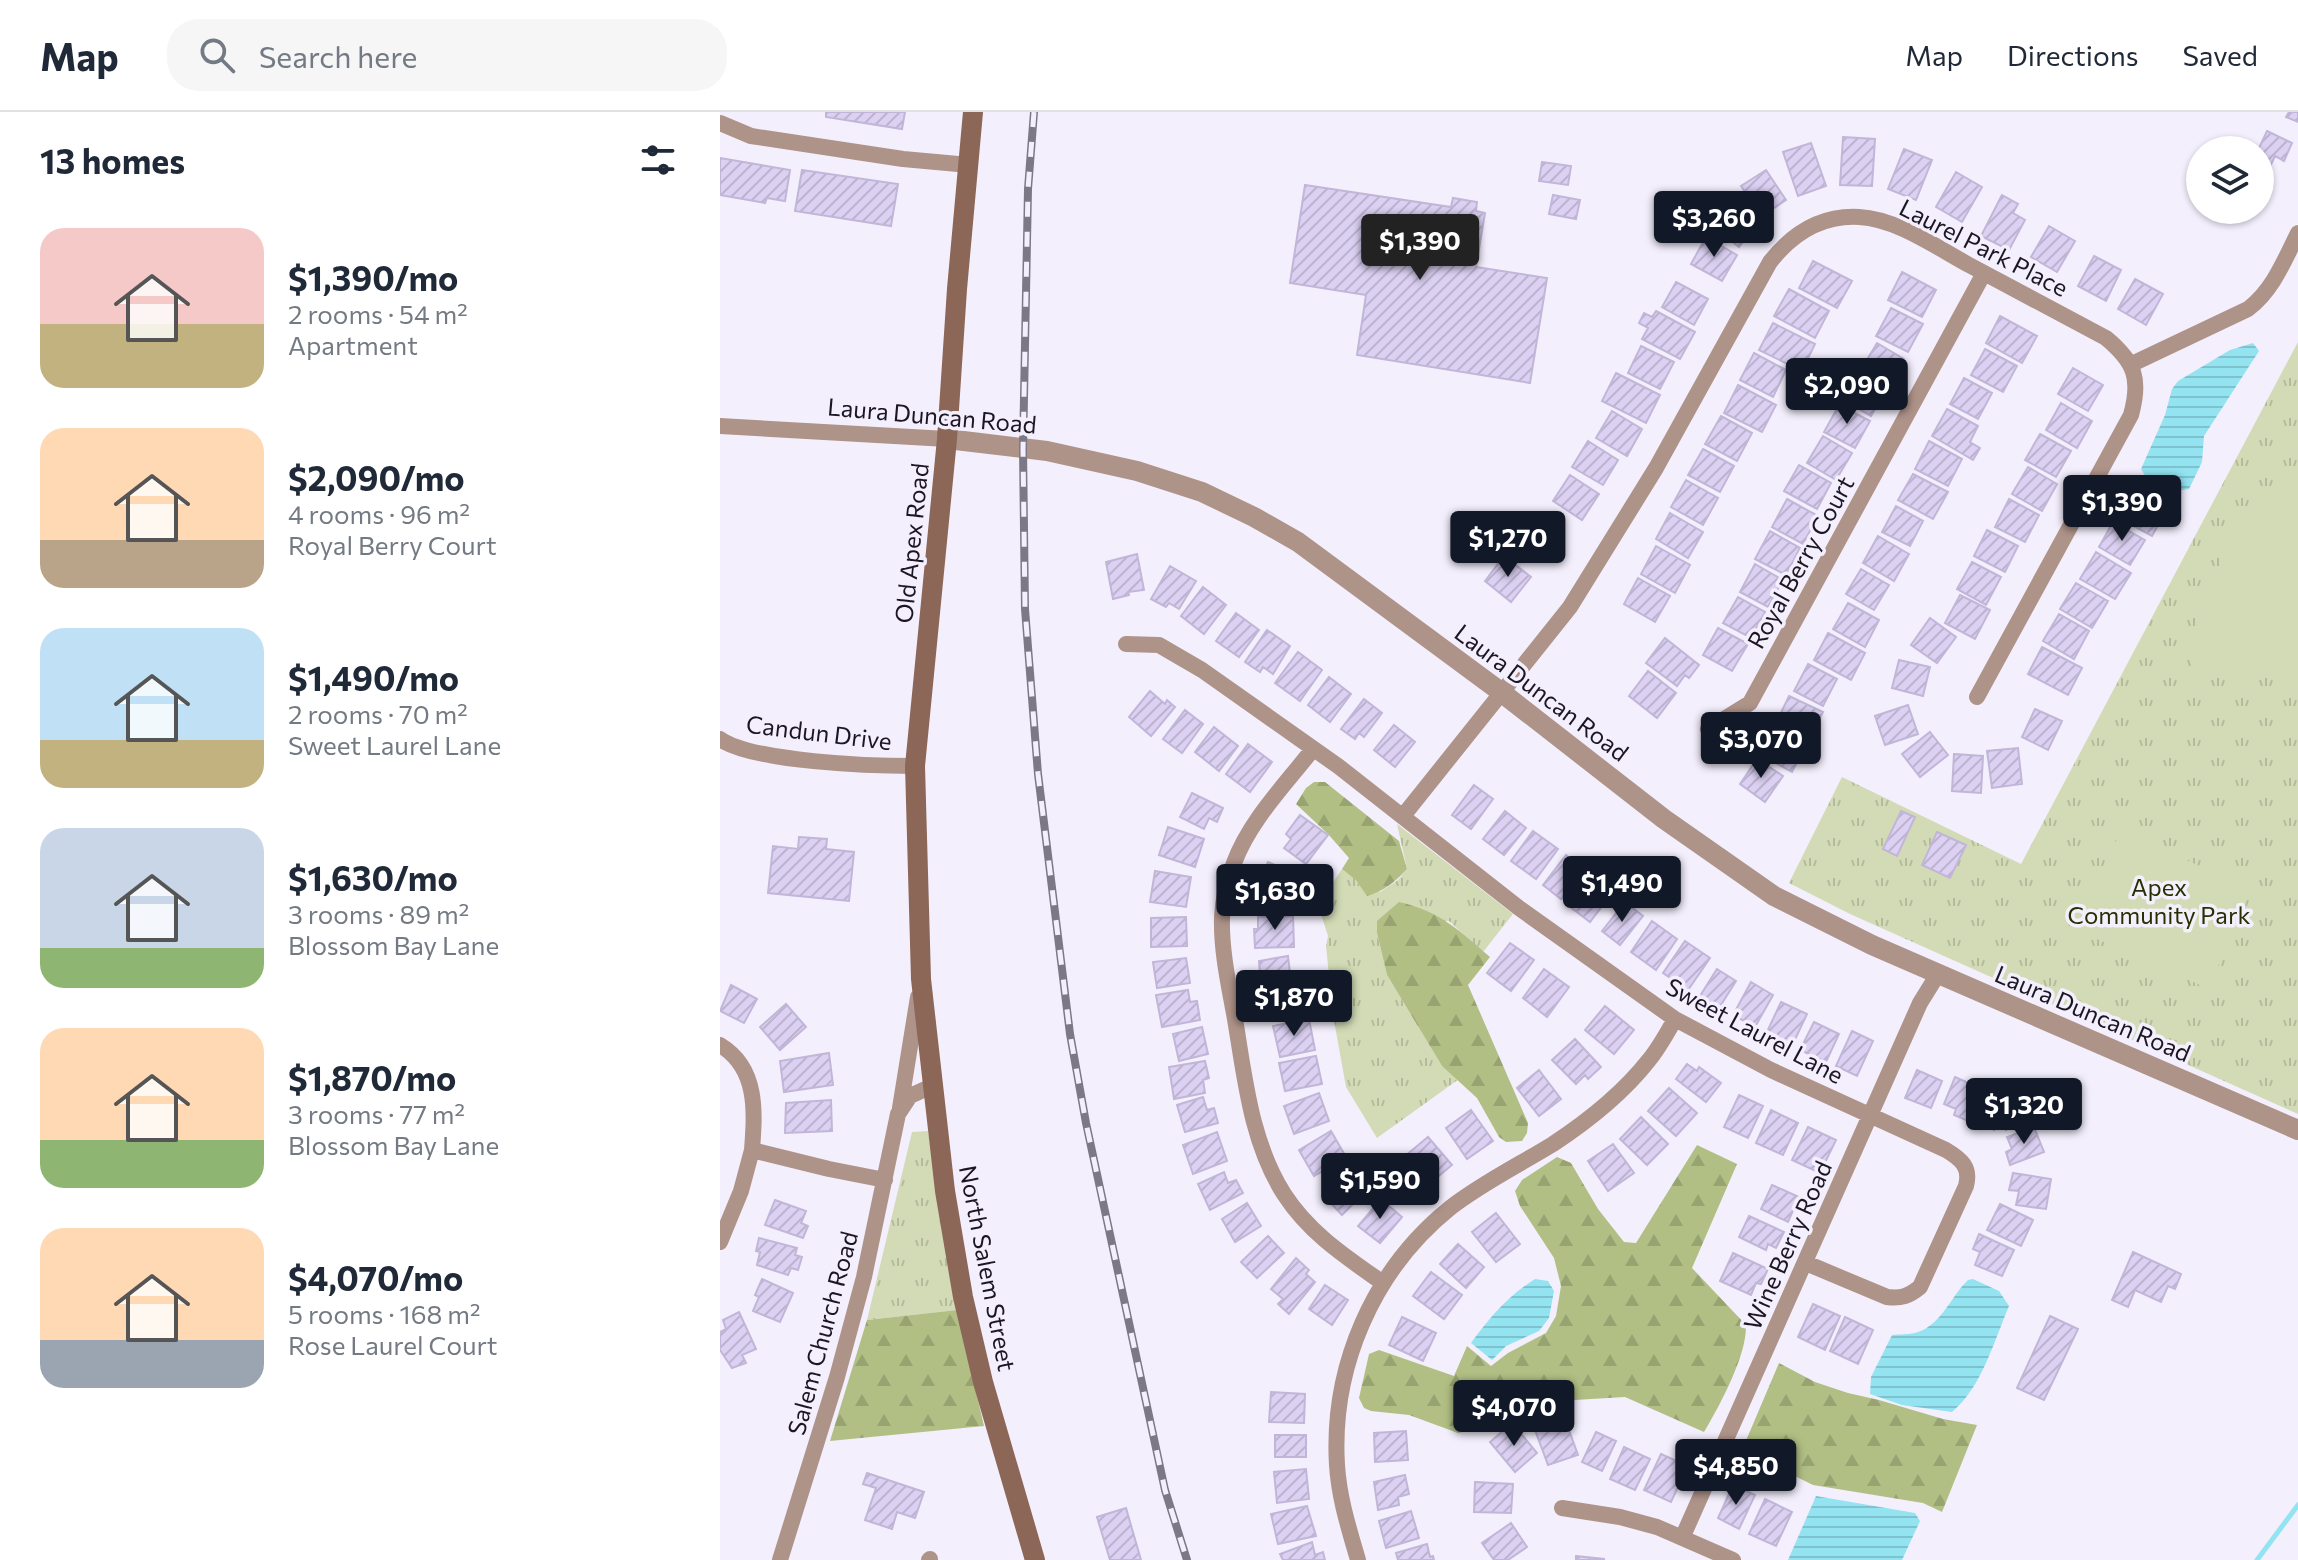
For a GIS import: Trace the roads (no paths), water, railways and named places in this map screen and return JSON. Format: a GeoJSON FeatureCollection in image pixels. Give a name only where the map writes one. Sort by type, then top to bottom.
{"type":"FeatureCollection","features":[{"type":"Feature","properties":{"kind":"main road","name":"Old Apex Road"},"geometry":{"type":"LineString","coordinates":[[921,979],[915,766],[947,439],[973,112]]}},
{"type":"Feature","properties":{"kind":"main road","name":"North Salem Street"},"geometry":{"type":"LineString","coordinates":[[921,979],[945,1191],[963,1297],[999,1441],[1035,1560]]}},
{"type":"Feature","properties":{"kind":"street"},"geometry":{"type":"LineString","coordinates":[[720,123],[751,136],[903,159],[969,165]]}},
{"type":"Feature","properties":{"kind":"street","name":"Laurel Park Place"},"geometry":{"type":"LineString","coordinates":[[1403,816],[1570,607],[1656,468],[1770,262],[1782,247],[1809,227],[1824,221],[1863,217],[1906,231],[2106,338],[2132,364]]}},
{"type":"Feature","properties":{"kind":"street"},"geometry":{"type":"LineString","coordinates":[[1977,697],[2131,415],[2136,383],[2132,364],[2248,309],[2260,300],[2298,233]]}},
{"type":"Feature","properties":{"kind":"street","name":"Royal Berry Court"},"geometry":{"type":"LineString","coordinates":[[1708,729],[1750,703],[1984,273]]}},
{"type":"Feature","properties":{"kind":"street","name":"Laura Duncan Road"},"geometry":{"type":"LineString","coordinates":[[720,426],[947,439],[1047,451],[1099,461],[1202,492],[1298,542],[1501,692],[1664,819],[1774,896],[1859,939],[2298,1130]]}},
{"type":"Feature","properties":{"kind":"street","name":"Sweet Laurel Lane"},"geometry":{"type":"LineString","coordinates":[[1126,644],[1159,645],[1181,656],[1313,749],[1519,908],[1675,1019],[1771,1070],[1956,1155],[1964,1163],[1966,1186],[1920,1287],[1909,1296],[1899,1299],[1887,1297],[1806,1263]]}},
{"type":"Feature","properties":{"kind":"street","name":"Candun Drive"},"geometry":{"type":"LineString","coordinates":[[720,739],[743,751],[760,754],[915,766]]}},
{"type":"Feature","properties":{"kind":"street"},"geometry":{"type":"LineString","coordinates":[[1313,749],[1254,825],[1239,852],[1225,891],[1223,945],[1250,1105],[1266,1160],[1285,1196],[1303,1220],[1333,1248],[1383,1283]]}},
{"type":"Feature","properties":{"kind":"street","name":"Wine Berry Road"},"geometry":{"type":"LineString","coordinates":[[1683,1536],[1920,1003],[1938,974]]}},
{"type":"Feature","properties":{"kind":"street","name":"Salem Church Road"},"geometry":{"type":"LineString","coordinates":[[780,1560],[837,1377],[864,1277],[898,1114],[921,979]]}},
{"type":"Feature","properties":{"kind":"street"},"geometry":{"type":"LineString","coordinates":[[1358,1560],[1339,1484],[1339,1412],[1355,1340],[1383,1283],[1409,1248],[1452,1207],[1555,1143],[1608,1102],[1650,1059],[1675,1019]]}},
{"type":"Feature","properties":{"kind":"street"},"geometry":{"type":"LineString","coordinates":[[720,1045],[742,1065],[750,1083],[755,1112],[752,1150],[741,1191],[720,1242]]}},
{"type":"Feature","properties":{"kind":"street"},"geometry":{"type":"LineString","coordinates":[[898,1114],[910,1096],[932,1086]]}},
{"type":"Feature","properties":{"kind":"street"},"geometry":{"type":"LineString","coordinates":[[752,1150],[885,1180]]}},
{"type":"Feature","properties":{"kind":"street"},"geometry":{"type":"LineString","coordinates":[[1562,1508],[1620,1517],[1683,1536],[1733,1560]]}},
{"type":"Feature","properties":{"kind":"water"},"geometry":{"type":"Polygon","coordinates":[[[2253,343],[2259,351],[2204,436],[2202,462],[2189,489],[2173,491],[2155,485],[2141,469],[2165,415],[2172,389],[2178,381],[2230,350],[2253,343]]]}},
{"type":"Feature","properties":{"kind":"water"},"geometry":{"type":"Polygon","coordinates":[[[1535,1279],[1548,1281],[1554,1291],[1549,1318],[1539,1331],[1506,1346],[1492,1360],[1471,1343],[1500,1308],[1535,1279]]]}},
{"type":"Feature","properties":{"kind":"water"},"geometry":{"type":"Polygon","coordinates":[[[1973,1279],[1999,1291],[2009,1306],[1986,1363],[1962,1402],[1952,1412],[1902,1405],[1870,1394],[1871,1377],[1892,1335],[1915,1333],[1934,1323],[1962,1286],[1973,1279]]]}},
{"type":"Feature","properties":{"kind":"water"},"geometry":{"type":"Polygon","coordinates":[[[1816,1496],[1915,1513],[1920,1521],[1902,1560],[1788,1560],[1816,1496]]]}},
{"type":"Feature","properties":{"kind":"waterway"},"geometry":{"type":"LineString","coordinates":[[2257,1560],[2298,1505]]}},
{"type":"Feature","properties":{"kind":"railway"},"geometry":{"type":"LineString","coordinates":[[1034,112],[1028,189],[1023,449],[1025,609],[1038,774],[1070,1034],[1086,1123],[1165,1490],[1187,1560]]}},
{"type":"Feature","properties":{"kind":"park label","name":"Apex Community Park"},"geometry":{"type":"Point","coordinates":[2159,900]}}]}
